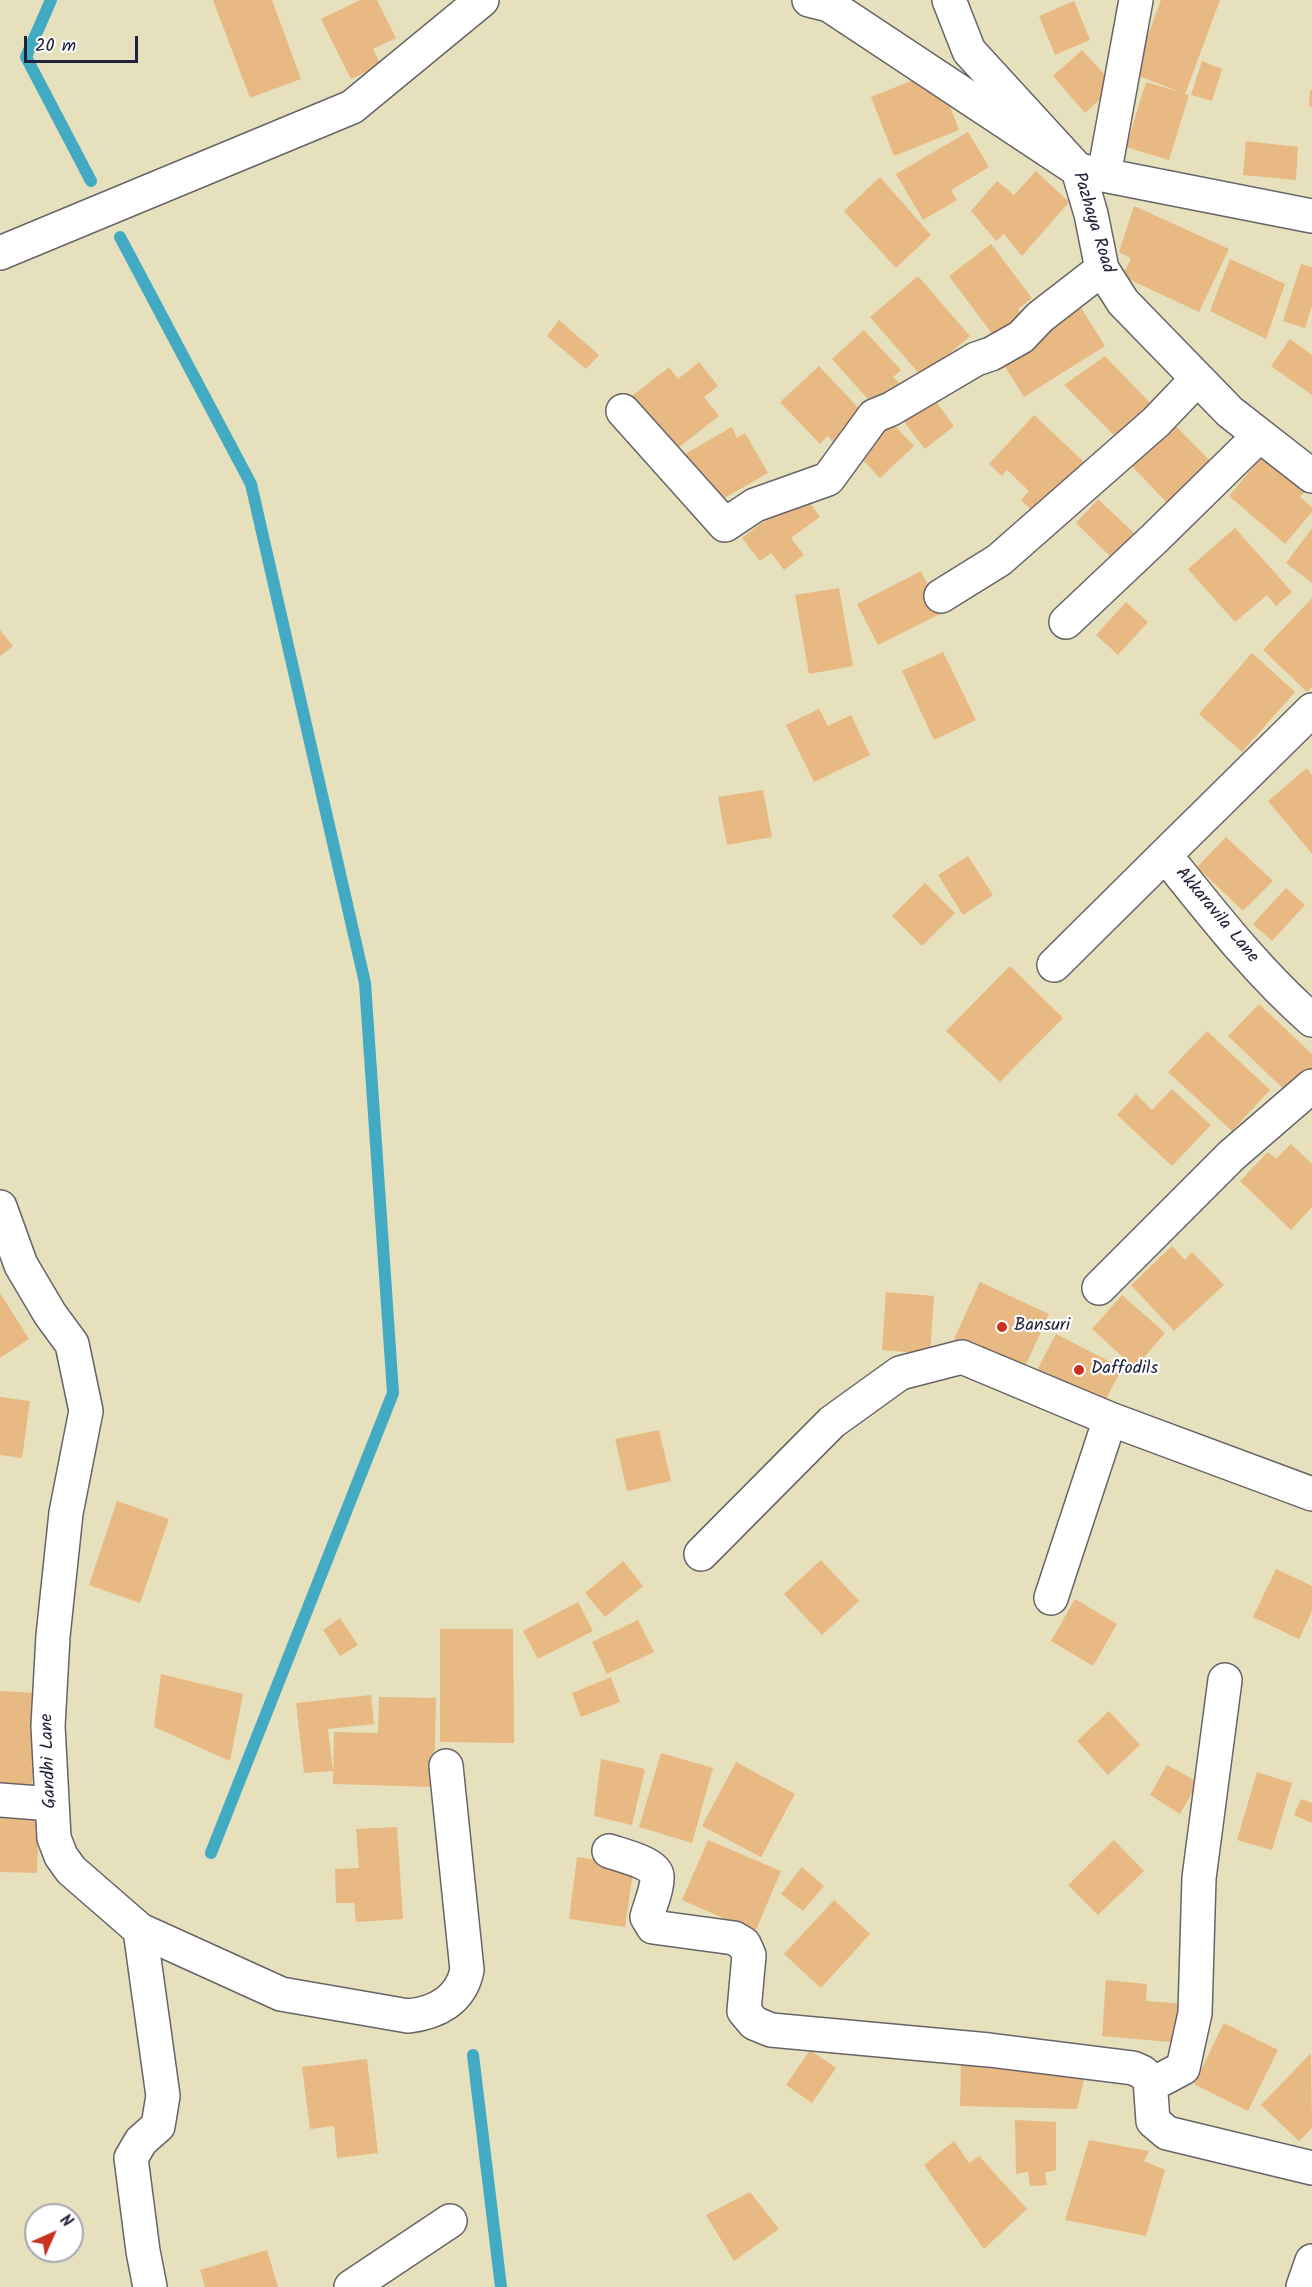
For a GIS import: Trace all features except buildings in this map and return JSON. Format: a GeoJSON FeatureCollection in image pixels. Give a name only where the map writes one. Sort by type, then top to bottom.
{"type":"FeatureCollection","features":[{"type":"Feature","properties":{"kind":"street"},"geometry":{"type":"LineString","coordinates":[[0,252],[352,107],[482,0]]}},
{"type":"Feature","properties":{"kind":"street","name":"Pazhaya Road"},"geometry":{"type":"LineString","coordinates":[[949,0],[969,51],[1091,172],[1091,214],[1102,269],[1123,302],[1230,412],[1312,476]]}},
{"type":"Feature","properties":{"kind":"street"},"geometry":{"type":"LineString","coordinates":[[1091,172],[1136,0]]}},
{"type":"Feature","properties":{"kind":"street"},"geometry":{"type":"LineString","coordinates":[[819,2],[1091,172],[1312,216]]}},
{"type":"Feature","properties":{"kind":"street"},"geometry":{"type":"LineString","coordinates":[[624,411],[725,525],[755,506],[828,479],[874,416],[891,409],[976,359],[992,354],[1021,337],[1040,317],[1102,269]]}},
{"type":"Feature","properties":{"kind":"street"},"geometry":{"type":"LineString","coordinates":[[941,596],[1008,552],[1156,422],[1197,379]]}},
{"type":"Feature","properties":{"kind":"street"},"geometry":{"type":"LineString","coordinates":[[1066,622],[1260,436]]}},
{"type":"Feature","properties":{"kind":"street","name":"Akkaravila Lane"},"geometry":{"type":"LineString","coordinates":[[1312,710],[1165,855],[1227,931],[1289,1000],[1312,1020]]}},
{"type":"Feature","properties":{"kind":"street"},"geometry":{"type":"LineString","coordinates":[[1054,965],[1165,855]]}},
{"type":"Feature","properties":{"kind":"street"},"geometry":{"type":"LineString","coordinates":[[1099,1288],[1232,1155],[1312,1086]]}},
{"type":"Feature","properties":{"kind":"street","name":"Gandhi Lane"},"geometry":{"type":"LineString","coordinates":[[0,1207],[6,1242],[50,1314],[72,1344],[86,1411],[66,1513],[53,1636],[48,1726],[54,1838],[61,1856],[71,1870],[140,1930],[281,1994],[408,2016],[424,2015],[452,1999],[464,1984],[467,1970],[446,1766]]}},
{"type":"Feature","properties":{"kind":"street"},"geometry":{"type":"LineString","coordinates":[[701,1554],[832,1422],[900,1372],[962,1357],[1110,1419],[1312,1494]]}},
{"type":"Feature","properties":{"kind":"street"},"geometry":{"type":"LineString","coordinates":[[1051,1598],[1110,1419]]}},
{"type":"Feature","properties":{"kind":"street"},"geometry":{"type":"LineString","coordinates":[[1151,2085],[1183,2068],[1195,2013],[1199,1878],[1225,1680]]}},
{"type":"Feature","properties":{"kind":"street"},"geometry":{"type":"LineString","coordinates":[[0,1800],[52,1804]]}},
{"type":"Feature","properties":{"kind":"street"},"geometry":{"type":"LineString","coordinates":[[609,1851],[650,1866],[656,1871],[657,1880],[647,1917],[653,1927],[734,1938],[744,1944],[749,1955],[744,2011],[757,2025],[771,2030],[989,2050],[1133,2068],[1149,2077],[1153,2121],[1167,2133],[1312,2168]]}},
{"type":"Feature","properties":{"kind":"street"},"geometry":{"type":"LineString","coordinates":[[140,1930],[163,2096],[158,2126],[141,2141],[131,2158],[150,2287]]}},
{"type":"Feature","properties":{"kind":"street"},"geometry":{"type":"LineString","coordinates":[[351,2287],[450,2221]]}},
{"type":"Feature","properties":{"kind":"street"},"geometry":{"type":"LineString","coordinates":[[1303,2287],[1312,2261]]}},
{"type":"Feature","properties":{"kind":"waterway"},"geometry":{"type":"LineString","coordinates":[[51,0],[26,57],[91,181]]}},
{"type":"Feature","properties":{"kind":"waterway"},"geometry":{"type":"LineString","coordinates":[[120,237],[251,484],[365,983],[393,1393],[211,1853]]}},
{"type":"Feature","properties":{"kind":"waterway"},"geometry":{"type":"LineString","coordinates":[[473,2055],[501,2287]]}},
{"type":"Feature","properties":{"kind":"place","name":"Bansuri"},"geometry":{"type":"Point","coordinates":[1002,1327]}},
{"type":"Feature","properties":{"kind":"place","name":"Daffodils"},"geometry":{"type":"Point","coordinates":[1079,1370]}}]}
